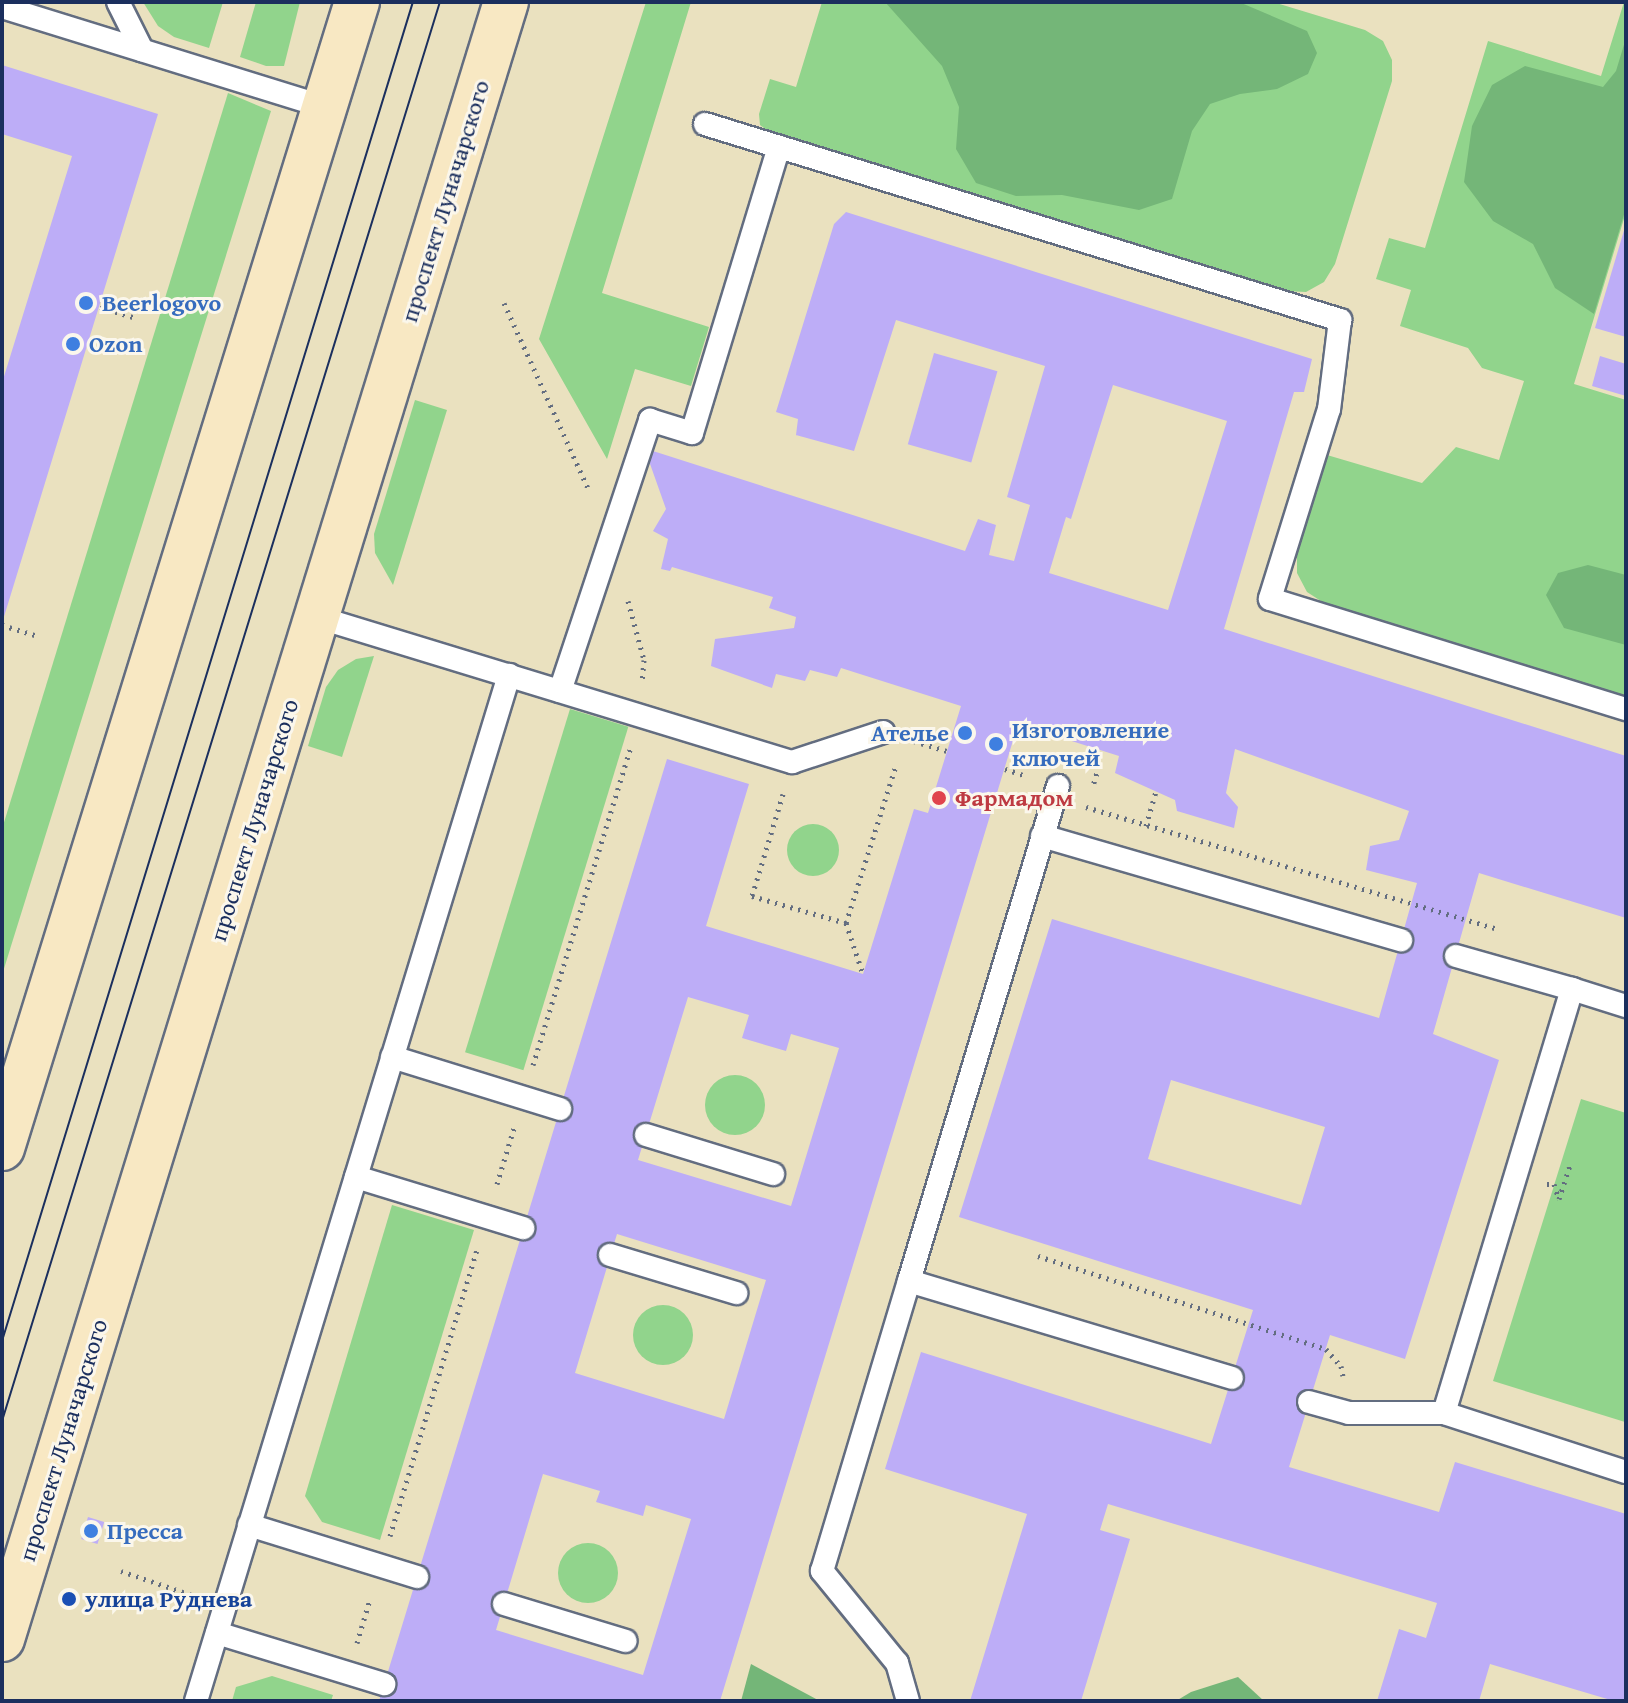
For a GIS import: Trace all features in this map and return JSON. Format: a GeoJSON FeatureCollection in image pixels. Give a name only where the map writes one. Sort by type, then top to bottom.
{"type":"FeatureCollection","features":[{"type":"Feature","properties":{"kind":"main road"},"geometry":{"type":"LineString","coordinates":[[2,1148],[357,2]]}},
{"type":"Feature","properties":{"kind":"main road","name":"проспект Луначарского"},"geometry":{"type":"LineString","coordinates":[[2,1639],[506,2]]}},
{"type":"Feature","properties":{"kind":"lane"},"geometry":{"type":"LineString","coordinates":[[118,2],[142,50]]}},
{"type":"Feature","properties":{"kind":"lane"},"geometry":{"type":"LineString","coordinates":[[2,7],[325,107]]}},
{"type":"Feature","properties":{"kind":"lane"},"geometry":{"type":"LineString","coordinates":[[705,124],[1340,320],[1329,409],[1270,599],[1626,709]]}},
{"type":"Feature","properties":{"kind":"lane"},"geometry":{"type":"LineString","coordinates":[[560,691],[650,420],[692,433],[779,147]]}},
{"type":"Feature","properties":{"kind":"lane"},"geometry":{"type":"LineString","coordinates":[[317,617],[792,762],[883,732]]}},
{"type":"Feature","properties":{"kind":"lane"},"geometry":{"type":"LineString","coordinates":[[196,1701],[509,675]]}},
{"type":"Feature","properties":{"kind":"lane"},"geometry":{"type":"LineString","coordinates":[[908,1701],[897,1663],[822,1571],[1058,786]]}},
{"type":"Feature","properties":{"kind":"lane"},"geometry":{"type":"LineString","coordinates":[[1042,836],[1401,940]]}},
{"type":"Feature","properties":{"kind":"lane"},"geometry":{"type":"LineString","coordinates":[[1456,956],[1626,1006]]}},
{"type":"Feature","properties":{"kind":"lane"},"geometry":{"type":"LineString","coordinates":[[1444,1413],[1572,989]]}},
{"type":"Feature","properties":{"kind":"lane"},"geometry":{"type":"LineString","coordinates":[[392,1057],[560,1109]]}},
{"type":"Feature","properties":{"kind":"lane"},"geometry":{"type":"LineString","coordinates":[[646,1135],[773,1174]]}},
{"type":"Feature","properties":{"kind":"lane"},"geometry":{"type":"LineString","coordinates":[[356,1177],[523,1228]]}},
{"type":"Feature","properties":{"kind":"lane"},"geometry":{"type":"LineString","coordinates":[[610,1255],[736,1293]]}},
{"type":"Feature","properties":{"kind":"lane"},"geometry":{"type":"LineString","coordinates":[[909,1281],[1232,1378]]}},
{"type":"Feature","properties":{"kind":"lane"},"geometry":{"type":"LineString","coordinates":[[1309,1402],[1349,1413],[1444,1413],[1626,1472]]}},
{"type":"Feature","properties":{"kind":"lane"},"geometry":{"type":"LineString","coordinates":[[249,1525],[417,1577]]}},
{"type":"Feature","properties":{"kind":"lane"},"geometry":{"type":"LineString","coordinates":[[504,1604],[626,1641]]}},
{"type":"Feature","properties":{"kind":"lane"},"geometry":{"type":"LineString","coordinates":[[217,1633],[384,1684]]}},
{"type":"Feature","properties":{"kind":"path"},"geometry":{"type":"LineString","coordinates":[[348,1673],[640,715],[644,660],[611,540],[504,303]]}},
{"type":"Feature","properties":{"kind":"path"},"geometry":{"type":"LineString","coordinates":[[100,307],[137,318]]}},
{"type":"Feature","properties":{"kind":"path"},"geometry":{"type":"LineString","coordinates":[[2,625],[38,636]]}},
{"type":"Feature","properties":{"kind":"path"},"geometry":{"type":"LineString","coordinates":[[863,974],[846,923],[900,752]]}},
{"type":"Feature","properties":{"kind":"path"},"geometry":{"type":"LineString","coordinates":[[792,762],[752,896],[846,923]]}},
{"type":"Feature","properties":{"kind":"path"},"geometry":{"type":"LineString","coordinates":[[1086,808],[1467,919]]}},
{"type":"Feature","properties":{"kind":"path"},"geometry":{"type":"LineString","coordinates":[[1559,1199],[1570,1166]]}},
{"type":"Feature","properties":{"kind":"path"},"geometry":{"type":"LineString","coordinates":[[1038,1256],[1326,1349]]}},
{"type":"Feature","properties":{"kind":"path"},"geometry":{"type":"LineString","coordinates":[[121,1571],[225,1606]]}},
{"type":"Feature","properties":{"kind":"green space"},"geometry":{"type":"Polygon","coordinates":[[[143,2],[223,2],[209,48],[174,37],[158,26],[143,2]]]}},
{"type":"Feature","properties":{"kind":"green space"},"geometry":{"type":"Polygon","coordinates":[[[256,2],[300,2],[284,66],[266,66],[240,57],[256,2]]]}},
{"type":"Feature","properties":{"kind":"green space"},"geometry":{"type":"Polygon","coordinates":[[[646,2],[691,2],[602,293],[709,327],[691,386],[635,369],[607,459],[539,339],[646,2]]]}},
{"type":"Feature","properties":{"kind":"green space"},"geometry":{"type":"Polygon","coordinates":[[[822,2],[1273,2],[1365,30],[1383,41],[1392,60],[1392,81],[1335,264],[1324,282],[1306,292],[1285,291],[769,132],[760,125],[759,114],[770,79],[796,87],[822,2]]]}},
{"type":"Feature","properties":{"kind":"green space"},"geometry":{"type":"Polygon","coordinates":[[[885,2],[1239,2],[1307,31],[1317,53],[1308,74],[1277,89],[1240,94],[1210,104],[1192,131],[1172,199],[1139,210],[1062,195],[1016,196],[976,183],[956,149],[959,107],[942,66],[885,2]]]}},
{"type":"Feature","properties":{"kind":"green space"},"geometry":{"type":"Polygon","coordinates":[[[1624,2],[1626,212],[1574,384],[1626,400],[1626,696],[1324,603],[1307,592],[1297,573],[1297,552],[1327,455],[1422,483],[1456,447],[1499,460],[1524,381],[1482,368],[1468,348],[1400,326],[1411,290],[1376,279],[1389,238],[1425,248],[1488,41],[1601,76],[1624,2]]]}},
{"type":"Feature","properties":{"kind":"green space"},"geometry":{"type":"Polygon","coordinates":[[[1626,38],[1626,208],[1594,314],[1555,288],[1533,244],[1493,221],[1464,182],[1472,126],[1492,85],[1525,66],[1603,87],[1616,71],[1626,38]]]}},
{"type":"Feature","properties":{"kind":"green space"},"geometry":{"type":"Polygon","coordinates":[[[228,93],[271,111],[2,975],[2,829],[228,93]]]}},
{"type":"Feature","properties":{"kind":"green space"},"geometry":{"type":"Polygon","coordinates":[[[415,400],[447,410],[393,585],[375,553],[374,534],[415,400]]]}},
{"type":"Feature","properties":{"kind":"green space"},"geometry":{"type":"Polygon","coordinates":[[[1588,565],[1626,575],[1626,645],[1564,628],[1546,595],[1558,573],[1588,565]]]}},
{"type":"Feature","properties":{"kind":"green space"},"geometry":{"type":"Polygon","coordinates":[[[374,656],[342,757],[308,746],[326,687],[338,670],[356,659],[374,656]]]}},
{"type":"Feature","properties":{"kind":"green space"},"geometry":{"type":"Polygon","coordinates":[[[570,709],[628,727],[523,1070],[465,1052],[570,709]]]}},
{"type":"Feature","properties":{"kind":"green space"},"geometry":{"type":"Polygon","coordinates":[[[813,824],[831,832],[839,850],[831,868],[813,876],[795,868],[787,850],[795,832],[813,824]]]}},
{"type":"Feature","properties":{"kind":"green space"},"geometry":{"type":"Polygon","coordinates":[[[735,1075],[746,1077],[756,1084],[763,1094],[763,1116],[756,1126],[746,1133],[735,1135],[724,1133],[714,1126],[707,1116],[705,1105],[707,1094],[714,1084],[724,1077],[735,1075]]]}},
{"type":"Feature","properties":{"kind":"green space"},"geometry":{"type":"Polygon","coordinates":[[[1581,1099],[1626,1113],[1625,1422],[1493,1381],[1581,1099]]]}},
{"type":"Feature","properties":{"kind":"green space"},"geometry":{"type":"Polygon","coordinates":[[[392,1205],[474,1230],[380,1540],[322,1522],[305,1496],[392,1205]]]}},
{"type":"Feature","properties":{"kind":"green space"},"geometry":{"type":"Polygon","coordinates":[[[663,1305],[674,1307],[684,1314],[691,1324],[691,1346],[684,1356],[674,1363],[663,1365],[652,1363],[642,1356],[635,1346],[633,1335],[635,1324],[642,1314],[652,1307],[663,1305]]]}},
{"type":"Feature","properties":{"kind":"green space"},"geometry":{"type":"Polygon","coordinates":[[[588,1543],[599,1545],[609,1552],[616,1562],[616,1584],[609,1594],[599,1601],[588,1603],[577,1601],[567,1594],[560,1584],[558,1573],[560,1562],[567,1552],[577,1545],[588,1543]]]}},
{"type":"Feature","properties":{"kind":"green space"},"geometry":{"type":"Polygon","coordinates":[[[751,1664],[818,1700],[819,1701],[741,1701],[751,1664]]]}},
{"type":"Feature","properties":{"kind":"green space"},"geometry":{"type":"Polygon","coordinates":[[[272,1676],[333,1695],[331,1701],[232,1701],[236,1687],[272,1676]]]}},
{"type":"Feature","properties":{"kind":"green space"},"geometry":{"type":"Polygon","coordinates":[[[1238,1677],[1264,1701],[1176,1701],[1191,1692],[1238,1677]]]}},
{"type":"Feature","properties":{"kind":"building"},"geometry":{"type":"Polygon","coordinates":[[[2,65],[158,114],[3,620],[2,383],[72,156],[2,134],[2,65]]]}},
{"type":"Feature","properties":{"kind":"building"},"geometry":{"type":"Polygon","coordinates":[[[846,212],[1312,359],[1304,392],[1294,392],[1224,629],[1626,756],[1626,918],[1479,873],[1433,1034],[1499,1060],[1405,1359],[1330,1335],[1289,1467],[1439,1512],[1455,1462],[1626,1514],[1626,1701],[1614,1701],[1490,1664],[1479,1701],[1377,1701],[1399,1629],[1426,1638],[1437,1603],[1108,1504],[1100,1530],[1130,1539],[1081,1701],[970,1701],[1027,1514],[885,1469],[921,1352],[1211,1444],[1253,1310],[959,1217],[1052,919],[1379,1018],[1417,883],[1366,870],[1370,846],[1399,840],[1409,811],[1235,749],[1226,793],[1238,807],[1234,828],[1177,811],[1175,800],[1115,773],[1119,756],[1018,724],[720,1701],[379,1701],[667,759],[749,784],[706,926],[863,974],[914,809],[928,813],[961,706],[841,668],[837,677],[810,670],[805,681],[776,674],[772,688],[711,666],[715,639],[794,628],[796,617],[769,608],[773,597],[672,567],[670,571],[661,569],[668,539],[653,531],[666,509],[649,461],[653,451],[965,551],[978,519],[996,525],[989,555],[1014,561],[1030,505],[1007,497],[1045,366],[896,320],[854,451],[796,435],[798,419],[776,412],[834,224],[846,212]],[[1113,385],[1071,519],[1066,517],[1049,573],[1168,610],[1227,421],[1113,385]],[[688,997],[638,1160],[791,1206],[839,1048],[791,1034],[786,1051],[742,1038],[749,1015],[688,997]],[[1171,1080],[1148,1159],[1301,1205],[1325,1127],[1171,1080]],[[617,1234],[575,1373],[724,1419],[766,1280],[617,1234]],[[543,1474],[496,1630],[643,1675],[691,1519],[646,1505],[643,1516],[596,1502],[600,1491],[543,1474]]]}},
{"type":"Feature","properties":{"kind":"building"},"geometry":{"type":"Polygon","coordinates":[[[1626,227],[1626,337],[1595,328],[1626,227]]]}},
{"type":"Feature","properties":{"kind":"building"},"geometry":{"type":"Polygon","coordinates":[[[934,353],[997,371],[971,463],[908,444],[934,353]]]}},
{"type":"Feature","properties":{"kind":"building"},"geometry":{"type":"Polygon","coordinates":[[[1600,356],[1626,364],[1626,396],[1592,386],[1600,356]]]}},
{"type":"Feature","properties":{"kind":"building"},"geometry":{"type":"Polygon","coordinates":[[[88,1517],[104,1522],[98,1544],[81,1539],[88,1517]]]}},
{"type":"Feature","properties":{"kind":"tram line"},"geometry":{"type":"LineString","coordinates":[[2,1341],[413,2]]}},
{"type":"Feature","properties":{"kind":"tram line"},"geometry":{"type":"LineString","coordinates":[[2,1421],[440,2]]}},
{"type":"Feature","properties":{"kind":"place","name":"Beerlogovo"},"geometry":{"type":"Point","coordinates":[86,303]}},
{"type":"Feature","properties":{"kind":"place","name":"Ozon"},"geometry":{"type":"Point","coordinates":[73,344]}},
{"type":"Feature","properties":{"kind":"place","name":"Ателье"},"geometry":{"type":"Point","coordinates":[965,733]}},
{"type":"Feature","properties":{"kind":"place","name":"Изготовление ключей"},"geometry":{"type":"Point","coordinates":[996,744]}},
{"type":"Feature","properties":{"kind":"place","name":"Фармадом"},"geometry":{"type":"Point","coordinates":[939,798]}},
{"type":"Feature","properties":{"kind":"place","name":"Пресса"},"geometry":{"type":"Point","coordinates":[91,1531]}},
{"type":"Feature","properties":{"kind":"place","name":"улица Руднева"},"geometry":{"type":"Point","coordinates":[69,1599]}}]}
